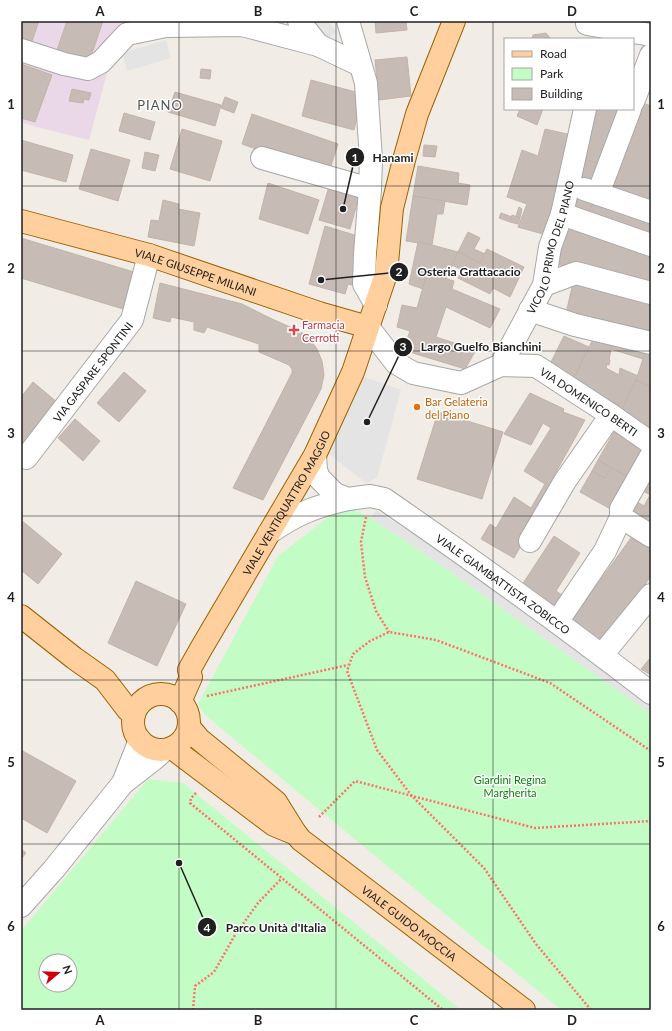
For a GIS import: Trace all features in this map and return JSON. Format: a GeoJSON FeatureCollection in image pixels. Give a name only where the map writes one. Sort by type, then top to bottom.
{"type":"FeatureCollection","features":[{"type":"Feature","properties":{"kind":"main road","name":"VIALE VENTIQUATTRO MAGGIO"},"geometry":{"type":"LineString","coordinates":[[174,699],[173,687],[182,673],[189,670],[314,455],[353,372],[386,274],[392,208],[404,160],[418,114],[454,21]]}},
{"type":"Feature","properties":{"kind":"main road","name":"VIALE GIUSEPPE MILIANI"},"geometry":{"type":"LineString","coordinates":[[21,221],[149,255],[319,313],[368,327]]}},
{"type":"Feature","properties":{"kind":"main road"},"geometry":{"type":"LineString","coordinates":[[21,616],[74,658],[105,680],[125,686],[140,706]]}},
{"type":"Feature","properties":{"kind":"main road"},"geometry":{"type":"LineString","coordinates":[[140,740],[135,732],[133,723],[140,706],[154,695],[163,694],[174,699],[186,709],[189,718],[189,727],[186,736],[180,743],[168,749]]}},
{"type":"Feature","properties":{"kind":"main road","name":"VIALE GUIDO MOCCIA"},"geometry":{"type":"LineString","coordinates":[[189,727],[199,739],[276,802],[301,840],[524,1010]]}},
{"type":"Feature","properties":{"kind":"main road","name":"VIALE GUIDO MOCCIA"},"geometry":{"type":"LineString","coordinates":[[140,740],[146,746],[155,749],[168,749],[274,825],[296,834]]}},
{"type":"Feature","properties":{"kind":"street"},"geometry":{"type":"LineString","coordinates":[[101,62],[119,21]]}},
{"type":"Feature","properties":{"kind":"street"},"geometry":{"type":"LineString","coordinates":[[299,21],[318,45]]}},
{"type":"Feature","properties":{"kind":"street"},"geometry":{"type":"LineString","coordinates":[[348,21],[366,83],[371,160],[364,284],[376,305]]}},
{"type":"Feature","properties":{"kind":"street"},"geometry":{"type":"LineString","coordinates":[[587,22],[651,35]]}},
{"type":"Feature","properties":{"kind":"street"},"geometry":{"type":"LineString","coordinates":[[21,50],[64,64],[88,69],[101,62],[127,34],[166,26],[242,25],[318,45],[360,65]]}},
{"type":"Feature","properties":{"kind":"street"},"geometry":{"type":"LineString","coordinates":[[634,99],[651,56]]}},
{"type":"Feature","properties":{"kind":"street"},"geometry":{"type":"LineString","coordinates":[[569,184],[585,110]]}},
{"type":"Feature","properties":{"kind":"street"},"geometry":{"type":"LineString","coordinates":[[598,194],[630,110]]}},
{"type":"Feature","properties":{"kind":"street"},"geometry":{"type":"LineString","coordinates":[[262,158],[370,189]]}},
{"type":"Feature","properties":{"kind":"street","name":"VICOLO PRIMO DEL PIANO"},"geometry":{"type":"LineString","coordinates":[[501,365],[544,284],[550,247],[562,214],[569,184],[651,212]]}},
{"type":"Feature","properties":{"kind":"street"},"geometry":{"type":"LineString","coordinates":[[562,214],[651,245]]}},
{"type":"Feature","properties":{"kind":"street","name":"VIA GASPARE SPONTINI"},"geometry":{"type":"LineString","coordinates":[[26,458],[132,320],[149,255]]}},
{"type":"Feature","properties":{"kind":"street"},"geometry":{"type":"LineString","coordinates":[[544,284],[576,273],[651,293]]}},
{"type":"Feature","properties":{"kind":"street"},"geometry":{"type":"LineString","coordinates":[[530,310],[575,325],[651,343]]}},
{"type":"Feature","properties":{"kind":"street"},"geometry":{"type":"LineString","coordinates":[[368,327],[396,363],[413,373],[461,383],[501,365]]}},
{"type":"Feature","properties":{"kind":"street","name":"VIA DOMENICO BERTI"},"geometry":{"type":"LineString","coordinates":[[501,365],[536,366],[611,415],[650,443],[621,509],[621,517],[605,551],[557,622]]}},
{"type":"Feature","properties":{"kind":"street"},"geometry":{"type":"LineString","coordinates":[[530,541],[565,481],[611,415]]}},
{"type":"Feature","properties":{"kind":"street"},"geometry":{"type":"LineString","coordinates":[[314,455],[316,470],[319,478],[335,494],[348,499]]}},
{"type":"Feature","properties":{"kind":"street","name":"VIALE GIAMBATTISTA ZOBICCO"},"geometry":{"type":"LineString","coordinates":[[269,533],[295,517],[328,503],[370,496],[384,498],[557,622],[651,693]]}},
{"type":"Feature","properties":{"kind":"street"},"geometry":{"type":"LineString","coordinates":[[621,517],[651,536]]}},
{"type":"Feature","properties":{"kind":"street"},"geometry":{"type":"LineString","coordinates":[[602,655],[651,595]]}},
{"type":"Feature","properties":{"kind":"street"},"geometry":{"type":"LineString","coordinates":[[123,783],[140,740]]}},
{"type":"Feature","properties":{"kind":"street"},"geometry":{"type":"LineString","coordinates":[[21,906],[54,869],[123,783],[168,749]]}},
{"type":"Feature","properties":{"kind":"path"},"geometry":{"type":"LineString","coordinates":[[370,496],[361,542],[365,577],[376,612],[390,632]]}},
{"type":"Feature","properties":{"kind":"path"},"geometry":{"type":"LineString","coordinates":[[590,1010],[536,944],[484,868],[411,795],[377,750],[347,671],[353,654],[370,641],[390,632],[436,640],[550,683],[651,752]]}},
{"type":"Feature","properties":{"kind":"path"},"geometry":{"type":"LineString","coordinates":[[205,696],[349,665]]}},
{"type":"Feature","properties":{"kind":"path"},"geometry":{"type":"LineString","coordinates":[[319,817],[355,781],[535,828],[651,820]]}},
{"type":"Feature","properties":{"kind":"path"},"geometry":{"type":"LineString","coordinates":[[198,790],[191,798],[190,803],[443,1010]]}},
{"type":"Feature","properties":{"kind":"path"},"geometry":{"type":"LineString","coordinates":[[193,1010],[195,986],[214,972],[235,935],[258,903],[282,878]]}},
{"type":"Feature","properties":{"kind":"shaded area"},"geometry":{"type":"Polygon","coordinates":[[[21,21],[121,21],[89,140],[21,122],[21,21]]]}},
{"type":"Feature","properties":{"kind":"shaded area"},"geometry":{"type":"Polygon","coordinates":[[[307,21],[328,21],[336,32],[324,41],[307,21]]]}},
{"type":"Feature","properties":{"kind":"shaded area"},"geometry":{"type":"Polygon","coordinates":[[[166,40],[171,58],[127,71],[122,53],[166,40]]]}},
{"type":"Feature","properties":{"kind":"shaded area"},"geometry":{"type":"Polygon","coordinates":[[[359,375],[401,390],[377,478],[366,483],[329,454],[359,375]]]}},
{"type":"Feature","properties":{"kind":"shaded area"},"geometry":{"type":"Polygon","coordinates":[[[376,510],[458,563],[651,698],[651,714],[425,554],[371,518],[376,510]]]}},
{"type":"Feature","properties":{"kind":"green space","name":"Giardini Regina Margherita"},"geometry":{"type":"Polygon","coordinates":[[[344,505],[371,518],[425,554],[651,714],[651,1010],[561,1010],[205,715],[198,704],[278,556],[344,505]]]}},
{"type":"Feature","properties":{"kind":"green space"},"geometry":{"type":"Polygon","coordinates":[[[148,779],[183,783],[461,1010],[21,1010],[21,931],[148,779]]]}},
{"type":"Feature","properties":{"kind":"building"},"geometry":{"type":"Polygon","coordinates":[[[21,21],[39,21],[32,41],[21,37],[21,21]]]}},
{"type":"Feature","properties":{"kind":"building"},"geometry":{"type":"Polygon","coordinates":[[[67,21],[103,21],[89,62],[57,50],[67,21]]]}},
{"type":"Feature","properties":{"kind":"building"},"geometry":{"type":"Polygon","coordinates":[[[375,21],[406,21],[407,30],[376,33],[375,21]]]}},
{"type":"Feature","properties":{"kind":"building"},"geometry":{"type":"Polygon","coordinates":[[[546,33],[550,38],[532,38],[533,35],[546,33]]]}},
{"type":"Feature","properties":{"kind":"building"},"geometry":{"type":"Polygon","coordinates":[[[407,57],[411,96],[379,100],[375,60],[407,57]]]}},
{"type":"Feature","properties":{"kind":"building"},"geometry":{"type":"Polygon","coordinates":[[[21,64],[52,75],[35,122],[21,118],[21,64]]]}},
{"type":"Feature","properties":{"kind":"building"},"geometry":{"type":"Polygon","coordinates":[[[201,69],[211,70],[210,79],[200,78],[201,69]]]}},
{"type":"Feature","properties":{"kind":"building"},"geometry":{"type":"Polygon","coordinates":[[[311,80],[363,94],[354,130],[302,116],[311,80]]]}},
{"type":"Feature","properties":{"kind":"building"},"geometry":{"type":"Polygon","coordinates":[[[72,89],[91,93],[89,100],[84,99],[83,103],[69,101],[72,89]]]}},
{"type":"Feature","properties":{"kind":"building"},"geometry":{"type":"Polygon","coordinates":[[[175,92],[221,105],[215,126],[168,112],[175,92]]]}},
{"type":"Feature","properties":{"kind":"building"},"geometry":{"type":"Polygon","coordinates":[[[225,97],[238,102],[234,113],[221,108],[225,97]]]}},
{"type":"Feature","properties":{"kind":"building"},"geometry":{"type":"Polygon","coordinates":[[[635,100],[651,106],[651,128],[649,134],[651,135],[651,205],[605,189],[632,110],[634,110],[635,100]]]}},
{"type":"Feature","properties":{"kind":"building"},"geometry":{"type":"Polygon","coordinates":[[[520,110],[543,110],[537,125],[517,116],[520,110]]]}},
{"type":"Feature","properties":{"kind":"building"},"geometry":{"type":"Polygon","coordinates":[[[595,110],[626,110],[605,166],[582,158],[595,110]]]}},
{"type":"Feature","properties":{"kind":"building"},"geometry":{"type":"Polygon","coordinates":[[[124,113],[155,122],[150,140],[119,131],[124,113]]]}},
{"type":"Feature","properties":{"kind":"building"},"geometry":{"type":"Polygon","coordinates":[[[252,114],[338,144],[328,175],[242,144],[252,114]]]}},
{"type":"Feature","properties":{"kind":"building"},"geometry":{"type":"Polygon","coordinates":[[[182,129],[222,141],[210,181],[170,169],[182,129]]]}},
{"type":"Feature","properties":{"kind":"building"},"geometry":{"type":"Polygon","coordinates":[[[545,129],[576,136],[550,236],[518,227],[527,204],[507,197],[522,150],[538,156],[545,129]]]}},
{"type":"Feature","properties":{"kind":"building"},"geometry":{"type":"Polygon","coordinates":[[[21,140],[73,155],[66,182],[21,170],[21,140]]]}},
{"type":"Feature","properties":{"kind":"building"},"geometry":{"type":"Polygon","coordinates":[[[424,145],[437,146],[435,157],[423,156],[424,145]]]}},
{"type":"Feature","properties":{"kind":"building"},"geometry":{"type":"Polygon","coordinates":[[[91,149],[130,160],[118,201],[79,189],[91,149]]]}},
{"type":"Feature","properties":{"kind":"building"},"geometry":{"type":"Polygon","coordinates":[[[145,152],[159,155],[155,171],[142,168],[145,152]]]}},
{"type":"Feature","properties":{"kind":"building"},"geometry":{"type":"Polygon","coordinates":[[[582,158],[605,166],[596,190],[576,182],[582,158]]]}},
{"type":"Feature","properties":{"kind":"building"},"geometry":{"type":"Polygon","coordinates":[[[418,166],[459,173],[458,183],[470,185],[467,205],[413,196],[418,166]]]}},
{"type":"Feature","properties":{"kind":"building"},"geometry":{"type":"Polygon","coordinates":[[[331,180],[361,189],[350,229],[319,220],[331,180]]]}},
{"type":"Feature","properties":{"kind":"building"},"geometry":{"type":"Polygon","coordinates":[[[268,183],[319,200],[308,234],[259,219],[268,183]]]}},
{"type":"Feature","properties":{"kind":"building"},"geometry":{"type":"Polygon","coordinates":[[[577,193],[594,199],[586,220],[569,214],[577,193]]]}},
{"type":"Feature","properties":{"kind":"building"},"geometry":{"type":"Polygon","coordinates":[[[413,196],[445,201],[443,214],[437,214],[432,245],[406,241],[413,196]]]}},
{"type":"Feature","properties":{"kind":"building"},"geometry":{"type":"Polygon","coordinates":[[[594,199],[651,220],[651,243],[586,220],[594,199]]]}},
{"type":"Feature","properties":{"kind":"building"},"geometry":{"type":"Polygon","coordinates":[[[163,200],[179,204],[178,209],[200,213],[194,246],[148,237],[151,220],[159,221],[163,200]]]}},
{"type":"Feature","properties":{"kind":"building"},"geometry":{"type":"Polygon","coordinates":[[[519,207],[522,209],[520,218],[516,216],[519,207]]]}},
{"type":"Feature","properties":{"kind":"building"},"geometry":{"type":"Polygon","coordinates":[[[501,213],[512,217],[510,222],[499,218],[501,213]]]}},
{"type":"Feature","properties":{"kind":"building"},"geometry":{"type":"Polygon","coordinates":[[[512,215],[520,218],[518,224],[510,222],[512,215]]]}},
{"type":"Feature","properties":{"kind":"building"},"geometry":{"type":"Polygon","coordinates":[[[564,225],[651,253],[651,288],[572,269],[552,262],[564,225]]]}},
{"type":"Feature","properties":{"kind":"building"},"geometry":{"type":"Polygon","coordinates":[[[325,226],[361,237],[359,261],[352,285],[348,284],[345,294],[309,284],[325,226]]]}},
{"type":"Feature","properties":{"kind":"building"},"geometry":{"type":"Polygon","coordinates":[[[468,232],[480,238],[474,249],[485,254],[480,263],[458,252],[468,232]]]}},
{"type":"Feature","properties":{"kind":"building"},"geometry":{"type":"Polygon","coordinates":[[[21,238],[134,272],[123,309],[21,278],[21,238]]]}},
{"type":"Feature","properties":{"kind":"building"},"geometry":{"type":"Polygon","coordinates":[[[418,242],[458,252],[446,279],[427,273],[423,289],[409,284],[418,242]]]}},
{"type":"Feature","properties":{"kind":"building"},"geometry":{"type":"Polygon","coordinates":[[[487,249],[524,267],[510,297],[493,288],[490,294],[458,278],[462,270],[452,265],[458,252],[480,263],[487,249]]]}},
{"type":"Feature","properties":{"kind":"building"},"geometry":{"type":"Polygon","coordinates":[[[427,273],[454,281],[452,289],[500,309],[490,328],[446,307],[436,337],[476,350],[465,369],[403,350],[410,331],[397,327],[402,305],[417,308],[427,273]]]}},
{"type":"Feature","properties":{"kind":"building"},"geometry":{"type":"Polygon","coordinates":[[[574,278],[651,297],[651,339],[565,318],[574,278]]]}},
{"type":"Feature","properties":{"kind":"building"},"geometry":{"type":"Polygon","coordinates":[[[160,283],[242,304],[301,332],[310,339],[317,349],[322,361],[324,375],[321,389],[263,500],[233,488],[292,373],[292,369],[289,365],[259,352],[259,344],[207,327],[204,333],[194,330],[194,322],[171,317],[170,322],[153,318],[160,283]]]}},
{"type":"Feature","properties":{"kind":"building"},"geometry":{"type":"Polygon","coordinates":[[[596,334],[615,339],[611,349],[609,365],[607,364],[606,368],[619,375],[620,368],[638,376],[620,414],[572,382],[596,334]]]}},
{"type":"Feature","properties":{"kind":"building"},"geometry":{"type":"Polygon","coordinates":[[[564,336],[589,347],[572,382],[549,366],[564,336]]]}},
{"type":"Feature","properties":{"kind":"building"},"geometry":{"type":"Polygon","coordinates":[[[615,339],[646,347],[643,359],[611,349],[615,339]]]}},
{"type":"Feature","properties":{"kind":"building"},"geometry":{"type":"Polygon","coordinates":[[[646,347],[651,348],[651,387],[636,380],[646,347]]]}},
{"type":"Feature","properties":{"kind":"building"},"geometry":{"type":"Polygon","coordinates":[[[124,372],[146,391],[119,422],[97,403],[124,372]]]}},
{"type":"Feature","properties":{"kind":"building"},"geometry":{"type":"Polygon","coordinates":[[[636,380],[651,387],[651,427],[648,432],[620,414],[636,380]]]}},
{"type":"Feature","properties":{"kind":"building"},"geometry":{"type":"Polygon","coordinates":[[[33,382],[58,403],[21,447],[21,397],[33,382]]]}},
{"type":"Feature","properties":{"kind":"building"},"geometry":{"type":"Polygon","coordinates":[[[530,393],[564,409],[563,412],[585,420],[551,481],[556,484],[514,558],[481,539],[490,524],[496,528],[514,497],[531,508],[545,484],[524,471],[551,428],[543,423],[531,445],[504,434],[530,393]]]}},
{"type":"Feature","properties":{"kind":"building"},"geometry":{"type":"Polygon","coordinates":[[[438,412],[503,432],[482,499],[417,479],[438,412]]]}},
{"type":"Feature","properties":{"kind":"building"},"geometry":{"type":"Polygon","coordinates":[[[75,419],[100,441],[83,461],[58,438],[75,419]]]}},
{"type":"Feature","properties":{"kind":"building"},"geometry":{"type":"Polygon","coordinates":[[[614,432],[648,451],[632,479],[598,460],[614,432]]]}},
{"type":"Feature","properties":{"kind":"building"},"geometry":{"type":"Polygon","coordinates":[[[598,460],[611,468],[605,478],[592,471],[598,460]]]}},
{"type":"Feature","properties":{"kind":"building"},"geometry":{"type":"Polygon","coordinates":[[[611,468],[632,479],[614,511],[580,492],[592,471],[605,478],[611,468]]]}},
{"type":"Feature","properties":{"kind":"building"},"geometry":{"type":"Polygon","coordinates":[[[651,469],[651,529],[627,512],[634,500],[644,506],[650,495],[640,489],[651,469]]]}},
{"type":"Feature","properties":{"kind":"building"},"geometry":{"type":"Polygon","coordinates":[[[21,520],[62,554],[38,584],[21,570],[21,520]]]}},
{"type":"Feature","properties":{"kind":"building"},"geometry":{"type":"Polygon","coordinates":[[[636,531],[651,542],[651,576],[602,644],[570,622],[636,531]]]}},
{"type":"Feature","properties":{"kind":"building"},"geometry":{"type":"Polygon","coordinates":[[[554,536],[580,553],[556,591],[565,597],[556,612],[520,588],[554,536]]]}},
{"type":"Feature","properties":{"kind":"building"},"geometry":{"type":"Polygon","coordinates":[[[136,581],[186,604],[157,666],[108,643],[136,581]]]}},
{"type":"Feature","properties":{"kind":"building"},"geometry":{"type":"Polygon","coordinates":[[[651,657],[651,675],[641,669],[651,657]]]}},
{"type":"Feature","properties":{"kind":"building"},"geometry":{"type":"Polygon","coordinates":[[[21,750],[76,781],[47,833],[21,818],[21,750]]]}},
{"type":"Feature","properties":{"kind":"building"},"geometry":{"type":"Polygon","coordinates":[[[21,849],[26,853],[21,859],[21,849]]]}},
{"type":"Feature","properties":{"kind":"place","name":"Hanami"},"geometry":{"type":"Point","coordinates":[343,209]}},
{"type":"Feature","properties":{"kind":"place","name":"Osteria Grattacacio"},"geometry":{"type":"Point","coordinates":[321,280]}},
{"type":"Feature","properties":{"kind":"place","name":"Farmacia Cerrotti"},"geometry":{"type":"Point","coordinates":[294,330]}},
{"type":"Feature","properties":{"kind":"place","name":"Bar Gelateria del Piano"},"geometry":{"type":"Point","coordinates":[417,407]}},
{"type":"Feature","properties":{"kind":"place","name":"Largo Guelfo Bianchini"},"geometry":{"type":"Point","coordinates":[367,422]}},
{"type":"Feature","properties":{"kind":"place","name":"Parco Unità d'Italia"},"geometry":{"type":"Point","coordinates":[179,863]}},
{"type":"Feature","properties":{"kind":"district","name":"PIANO"},"geometry":{"type":"Point","coordinates":[160,105]}}]}
